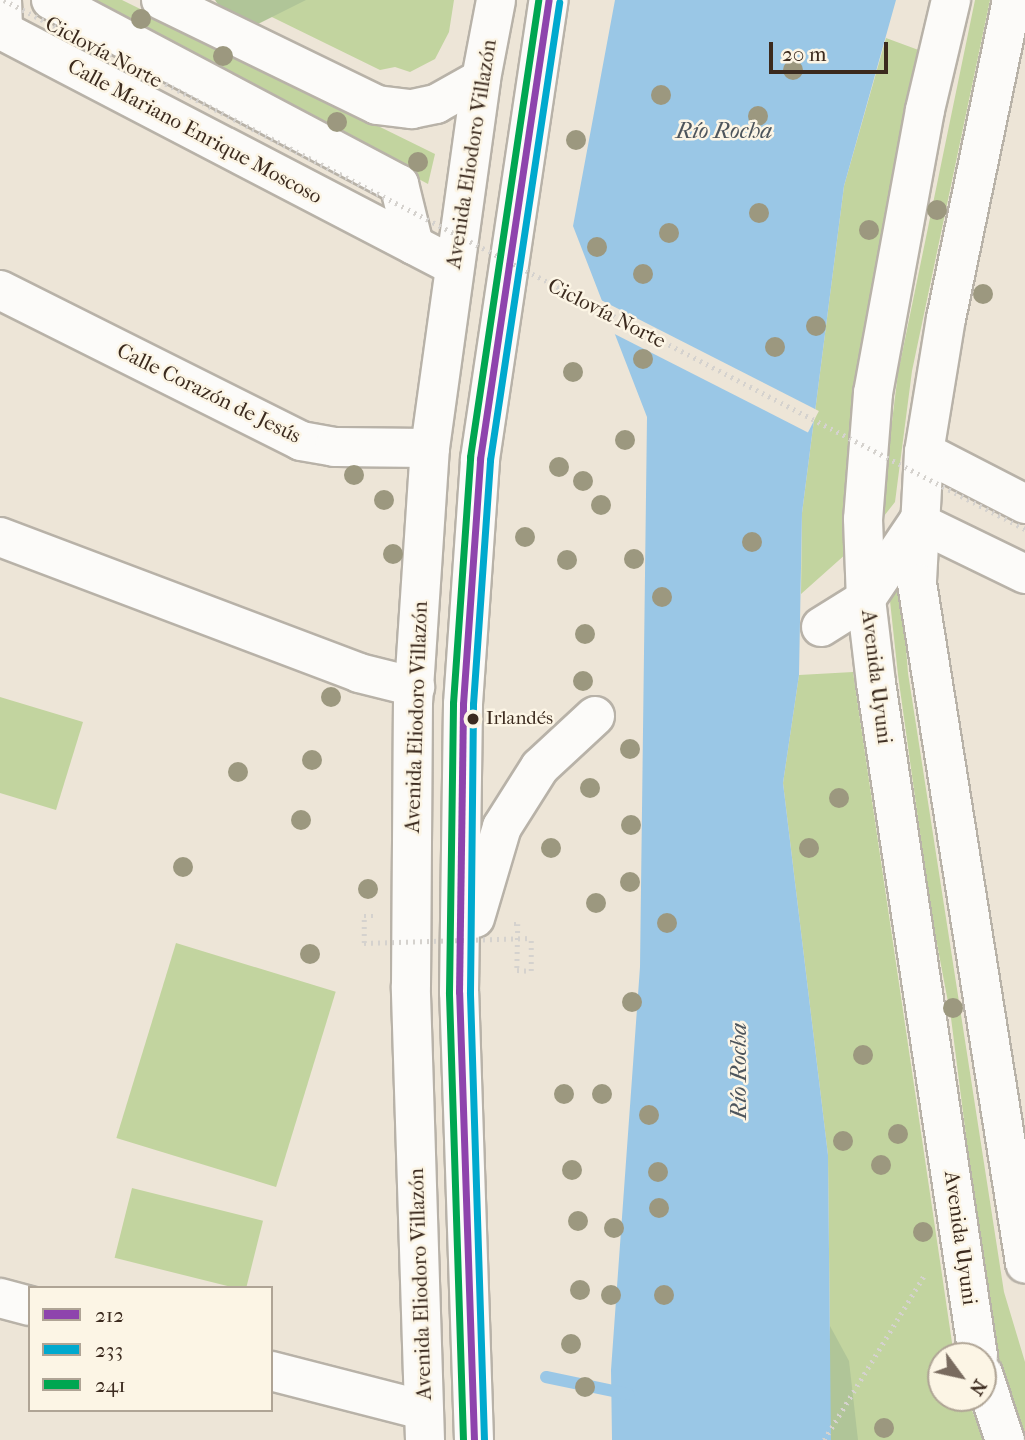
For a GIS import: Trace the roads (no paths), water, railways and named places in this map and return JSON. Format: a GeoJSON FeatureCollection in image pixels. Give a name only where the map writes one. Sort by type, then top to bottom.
{"type":"FeatureCollection","features":[{"type":"Feature","properties":{"kind":"main road","name":"Calle Mariano Enrique Moscoso"},"geometry":{"type":"LineString","coordinates":[[3,0],[3,31],[454,266]]}},
{"type":"Feature","properties":{"kind":"main road"},"geometry":{"type":"LineString","coordinates":[[51,0],[398,184],[414,245]]}},
{"type":"Feature","properties":{"kind":"main road"},"geometry":{"type":"LineString","coordinates":[[161,0],[377,105],[412,109],[436,104],[481,79]]}},
{"type":"Feature","properties":{"kind":"main road","name":"Avenida Eliodoro Villazón"},"geometry":{"type":"LineString","coordinates":[[424,1425],[411,964],[415,687],[430,448],[481,79],[496,0]]}},
{"type":"Feature","properties":{"kind":"main road"},"geometry":{"type":"LineString","coordinates":[[474,1440],[459,992],[464,704],[480,459],[549,0]]}},
{"type":"Feature","properties":{"kind":"main road","name":"Avenida Uyuni"},"geometry":{"type":"LineString","coordinates":[[951,0],[925,110],[873,393],[863,519],[866,598],[876,683],[976,1342]]}},
{"type":"Feature","properties":{"kind":"main road"},"geometry":{"type":"LineString","coordinates":[[1012,0],[946,318],[924,453],[918,522],[917,583],[1025,1263]]}},
{"type":"Feature","properties":{"kind":"main road","name":"Calle Corazón de Jesús"},"geometry":{"type":"LineString","coordinates":[[0,290],[301,441],[334,446],[430,448]]}},
{"type":"Feature","properties":{"kind":"main road"},"geometry":{"type":"LineString","coordinates":[[924,453],[1025,504]]}},
{"type":"Feature","properties":{"kind":"main road"},"geometry":{"type":"LineString","coordinates":[[821,627],[866,598],[918,522]]}},
{"type":"Feature","properties":{"kind":"main road"},"geometry":{"type":"LineString","coordinates":[[918,522],[1025,574]]}},
{"type":"Feature","properties":{"kind":"main road"},"geometry":{"type":"LineString","coordinates":[[0,537],[359,673],[415,687]]}},
{"type":"Feature","properties":{"kind":"main road"},"geometry":{"type":"LineString","coordinates":[[459,992],[482,886],[502,827],[540,767],[595,716]]}},
{"type":"Feature","properties":{"kind":"main road"},"geometry":{"type":"LineString","coordinates":[[0,1298],[28,1305]]}},
{"type":"Feature","properties":{"kind":"main road"},"geometry":{"type":"LineString","coordinates":[[273,1372],[424,1425]]}},
{"type":"Feature","properties":{"kind":"main road"},"geometry":{"type":"LineString","coordinates":[[996,1412],[1005,1440]]}},
{"type":"Feature","properties":{"kind":"water","name":"Río Rocha"},"geometry":{"type":"Polygon","coordinates":[[[615,0],[896,0],[844,186],[802,513],[799,675],[783,783],[828,1155],[831,1440],[612,1440],[611,1370],[640,967],[647,417],[573,226],[615,0]]]}},
{"type":"Feature","properties":{"kind":"waterway"},"geometry":{"type":"LineString","coordinates":[[546,1377],[628,1394]]}},
{"type":"Feature","properties":{"kind":"place","name":"Irlandés"},"geometry":{"type":"Point","coordinates":[473,719]}}]}
